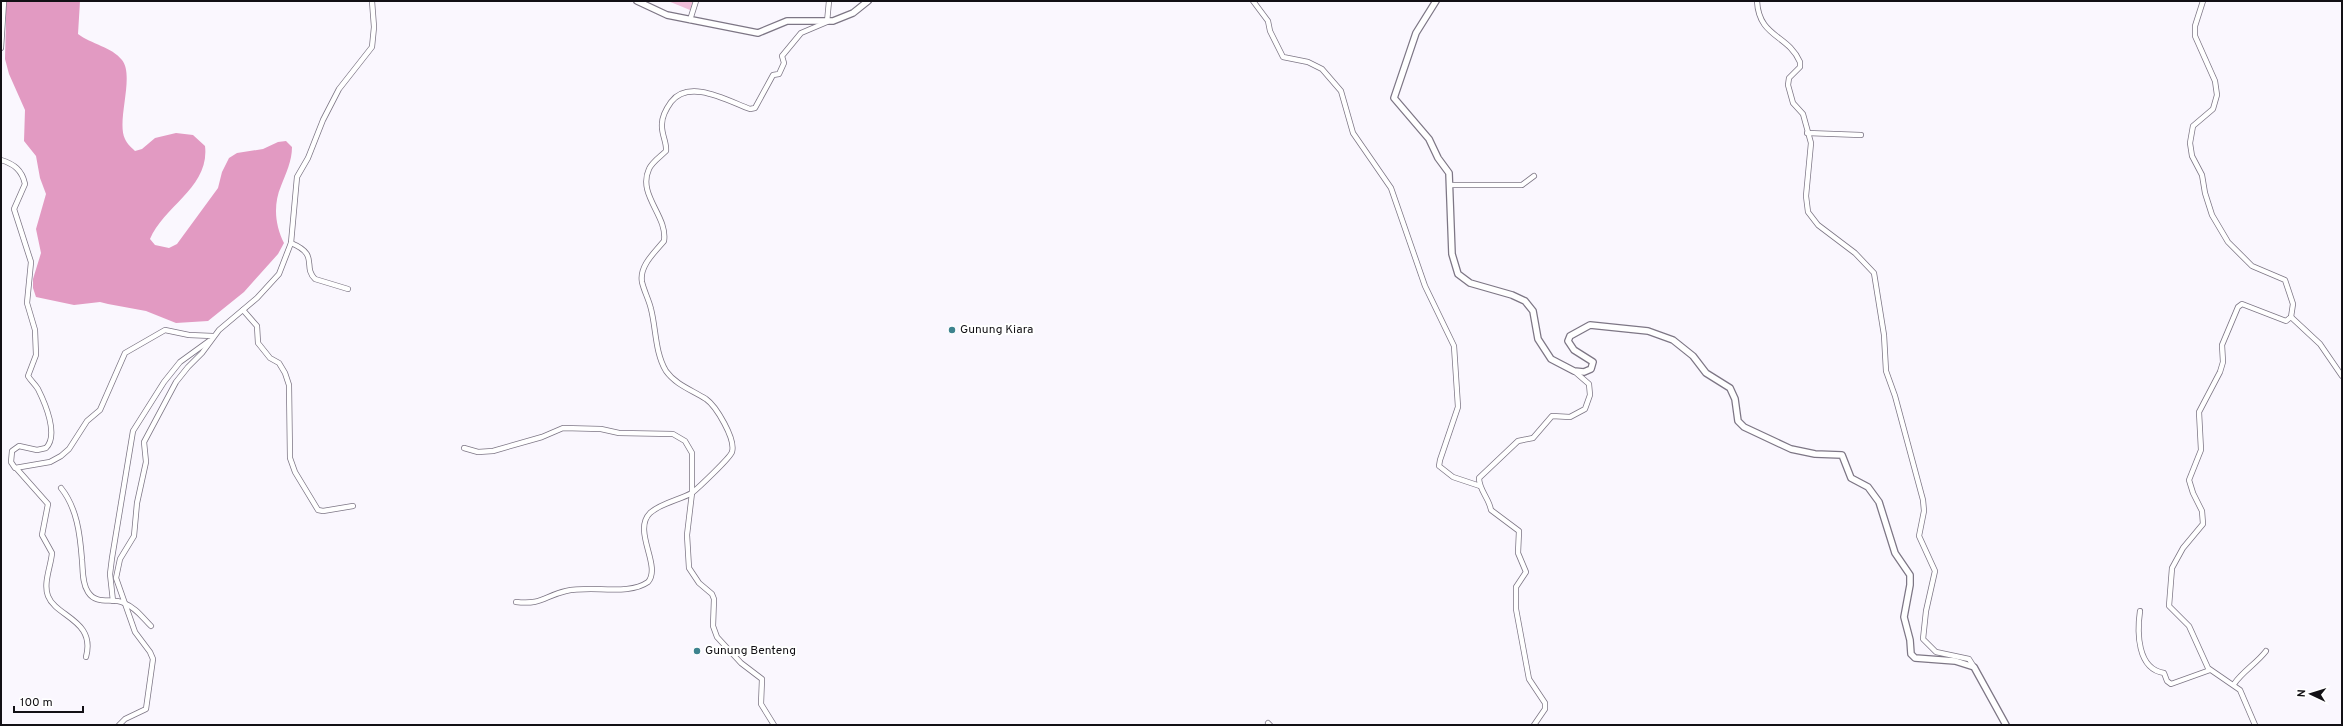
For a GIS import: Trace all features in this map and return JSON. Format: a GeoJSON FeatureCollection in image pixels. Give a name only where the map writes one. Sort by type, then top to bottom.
{"type":"FeatureCollection","features":[{"type":"Feature","properties":{"kind":"street"},"geometry":{"type":"LineString","coordinates":[[1,48],[4,1]]}},
{"type":"Feature","properties":{"kind":"street"},"geometry":{"type":"LineString","coordinates":[[113,601],[110,574],[133,431],[180,362],[212,338],[276,278],[291,243],[296,177],[308,158],[323,120],[339,89],[372,47],[374,27],[372,1]]}},
{"type":"Feature","properties":{"kind":"street"},"geometry":{"type":"LineString","coordinates":[[637,1],[661,13],[758,33],[787,21],[827,22]]}},
{"type":"Feature","properties":{"kind":"street"},"geometry":{"type":"LineString","coordinates":[[690,20],[696,1]]}},
{"type":"Feature","properties":{"kind":"street"},"geometry":{"type":"LineString","coordinates":[[827,22],[829,1]]}},
{"type":"Feature","properties":{"kind":"street"},"geometry":{"type":"LineString","coordinates":[[516,602],[534,603],[558,593],[578,589],[600,588],[624,590],[646,583],[650,580],[652,573],[644,533],[648,517],[658,508],[692,493],[703,484],[730,456],[733,448],[729,434],[712,404],[678,383],[665,368],[658,347],[651,308],[643,284],[643,272],[646,264],[665,239],[663,226],[648,192],[646,183],[650,168],[666,150],[662,125],[664,112],[675,97],[688,91],[716,96],[750,109],[756,108],[773,75],[779,74],[784,63],[782,56],[801,33],[827,22],[853,14],[868,1]]}},
{"type":"Feature","properties":{"kind":"street"},"geometry":{"type":"LineString","coordinates":[[1253,1],[1268,21],[1270,31],[1283,57],[1308,62],[1322,69],[1340,90],[1354,135],[1390,188],[1425,286],[1456,354],[1458,407],[1440,460],[1440,466],[1453,477],[1480,486]]}},
{"type":"Feature","properties":{"kind":"street"},"geometry":{"type":"LineString","coordinates":[[1436,1],[1416,33],[1394,97],[1396,102],[1431,142],[1438,158],[1449,173],[1451,185],[1452,254],[1458,274],[1470,283],[1512,295],[1525,301],[1533,312],[1537,337],[1545,352],[1556,362],[1574,370],[1584,372],[1593,366],[1593,362],[1574,350],[1568,341],[1570,336],[1590,325],[1656,334],[1682,346],[1706,373],[1730,388],[1735,399],[1738,421],[1744,427],[1791,450],[1815,454],[1842,455],[1851,478],[1868,487],[1879,502],[1893,546],[1910,575],[1910,585],[1904,617],[1910,640],[1910,654],[1915,658],[1954,661],[1974,667]]}},
{"type":"Feature","properties":{"kind":"street"},"geometry":{"type":"LineString","coordinates":[[1757,1],[1762,23],[1800,60],[1800,67],[1789,78],[1788,85],[1793,103],[1803,114],[1811,143],[1806,196],[1808,212],[1818,225],[1862,260],[1875,275],[1884,335],[1886,371],[1895,396],[1924,500],[1920,538],[1935,570],[1926,611],[1923,639],[1936,652],[1970,659],[2006,725]]}},
{"type":"Feature","properties":{"kind":"street"},"geometry":{"type":"LineString","coordinates":[[2203,1],[2195,26],[2195,36],[2215,81],[2217,95],[2213,108],[2192,128],[2190,143],[2192,156],[2200,172],[2206,200],[2217,226],[2228,242],[2248,264],[2285,280],[2293,304],[2291,318],[2288,321],[2283,321],[2252,306],[2244,304],[2238,306],[2222,345],[2223,362],[2220,372],[2199,410],[2201,450],[2189,480],[2202,511],[2203,524],[2183,548],[2172,568],[2168,600],[2171,610],[2188,626],[2202,660],[2210,670],[2234,684],[2244,697],[2255,725]]}},
{"type":"Feature","properties":{"kind":"street"},"geometry":{"type":"LineString","coordinates":[[1807,133],[1861,135]]}},
{"type":"Feature","properties":{"kind":"street"},"geometry":{"type":"LineString","coordinates":[[1,160],[13,163],[17,167],[24,181],[25,188],[14,204],[14,209],[31,262],[27,303],[35,330],[36,356],[28,376],[44,402],[51,430],[51,442],[46,448],[37,450],[20,446],[12,451],[11,462],[48,504],[42,535],[52,553],[48,570],[47,595],[54,606],[67,614],[82,630],[88,650],[86,657]]}},
{"type":"Feature","properties":{"kind":"street"},"geometry":{"type":"LineString","coordinates":[[1451,185],[1522,185],[1534,176]]}},
{"type":"Feature","properties":{"kind":"street"},"geometry":{"type":"LineString","coordinates":[[291,243],[305,251],[309,256],[310,271],[315,279],[348,289]]}},
{"type":"Feature","properties":{"kind":"street"},"geometry":{"type":"LineString","coordinates":[[243,310],[257,326],[258,343],[270,358],[279,363],[285,373],[289,385],[289,451],[295,472],[318,510],[323,511],[353,506]]}},
{"type":"Feature","properties":{"kind":"street"},"geometry":{"type":"LineString","coordinates":[[2291,318],[2320,344],[2342,376]]}},
{"type":"Feature","properties":{"kind":"street"},"geometry":{"type":"LineString","coordinates":[[17,469],[50,462],[69,449],[86,421],[100,410],[113,383],[122,358],[128,350],[166,330],[212,338]]}},
{"type":"Feature","properties":{"kind":"street"},"geometry":{"type":"LineString","coordinates":[[119,725],[125,719],[146,709],[153,668],[150,652],[135,632],[116,578],[120,558],[134,536],[137,503],[146,462],[144,442],[176,382],[212,338]]}},
{"type":"Feature","properties":{"kind":"street"},"geometry":{"type":"LineString","coordinates":[[1534,725],[1545,709],[1545,702],[1529,679],[1519,628],[1516,587],[1526,572],[1518,553],[1519,531],[1493,512],[1490,500],[1480,486],[1480,475],[1518,441],[1533,438],[1548,418],[1552,416],[1574,416],[1585,409],[1589,399],[1589,384],[1574,370]]}},
{"type":"Feature","properties":{"kind":"street"},"geometry":{"type":"LineString","coordinates":[[464,448],[478,452],[493,451],[542,437],[563,428],[601,429],[619,433],[673,434],[685,441],[692,453],[692,493],[687,535],[689,568],[698,583],[713,595],[715,601],[713,626],[718,639],[741,663],[762,679],[761,704],[774,725]]}},
{"type":"Feature","properties":{"kind":"street"},"geometry":{"type":"LineString","coordinates":[[61,488],[70,500],[76,520],[84,582],[88,593],[97,601],[126,603],[151,626]]}},
{"type":"Feature","properties":{"kind":"street"},"geometry":{"type":"LineString","coordinates":[[2140,611],[2137,633],[2139,644],[2147,662],[2158,672],[2164,673],[2167,681],[2171,684],[2210,670]]}},
{"type":"Feature","properties":{"kind":"street"},"geometry":{"type":"LineString","coordinates":[[2234,684],[2241,673],[2262,657],[2266,651]]}},
{"type":"Feature","properties":{"kind":"shaded area"},"geometry":{"type":"Polygon","coordinates":[[[1,1],[80,1],[78,34],[113,52],[122,60],[125,67],[127,77],[123,131],[128,144],[135,151],[142,149],[155,138],[176,133],[193,135],[205,146],[205,160],[200,173],[185,196],[165,216],[157,227],[150,239],[155,245],[169,248],[177,244],[218,188],[222,172],[229,158],[237,153],[263,149],[278,142],[286,141],[292,147],[287,172],[278,193],[276,208],[277,222],[284,243],[278,254],[244,292],[208,321],[176,323],[146,311],[100,302],[74,305],[36,297],[33,288],[33,279],[41,253],[36,229],[46,194],[40,178],[36,156],[24,141],[25,110],[9,74],[5,59],[6,20],[1,8],[1,1]]]}},
{"type":"Feature","properties":{"kind":"shaded area"},"geometry":{"type":"Polygon","coordinates":[[[668,1],[693,1],[690,10],[668,1]]]}},
{"type":"Feature","properties":{"kind":"place","name":"Gunung Kiara"},"geometry":{"type":"Point","coordinates":[952,330]}},
{"type":"Feature","properties":{"kind":"place","name":"Gunung Benteng"},"geometry":{"type":"Point","coordinates":[697,651]}}]}
